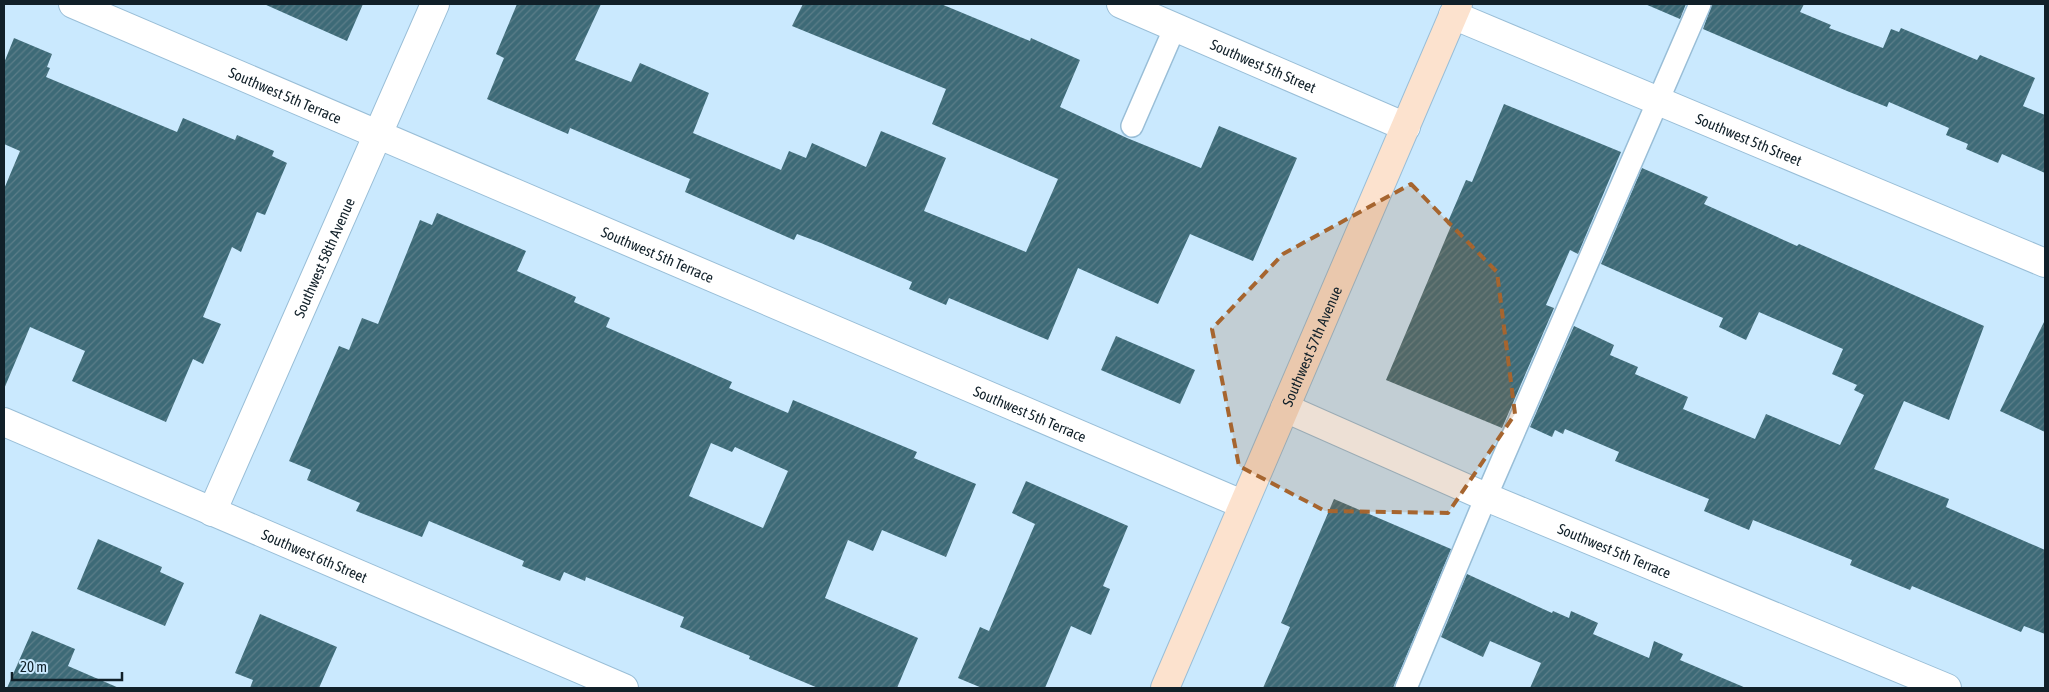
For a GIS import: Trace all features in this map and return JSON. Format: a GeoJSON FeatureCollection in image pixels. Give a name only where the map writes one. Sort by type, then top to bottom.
{"type":"FeatureCollection","features":[{"type":"Feature","properties":{"kind":"main road","name":"Southwest 57th Avenue"},"geometry":{"type":"LineString","coordinates":[[1164,688],[1455,9]]}},
{"type":"Feature","properties":{"kind":"street","name":"Southwest 5th Terrace"},"geometry":{"type":"LineString","coordinates":[[73,4],[1242,504]]}},
{"type":"Feature","properties":{"kind":"street","name":"Southwest 58th Avenue"},"geometry":{"type":"LineString","coordinates":[[212,512],[435,4]]}},
{"type":"Feature","properties":{"kind":"street","name":"Southwest 5th Street"},"geometry":{"type":"LineString","coordinates":[[1121,4],[1406,127]]}},
{"type":"Feature","properties":{"kind":"street","name":"Southwest 5th Street"},"geometry":{"type":"LineString","coordinates":[[1455,9],[1658,102],[2045,262]]}},
{"type":"Feature","properties":{"kind":"street","name":"Southwest 5th Terrace"},"geometry":{"type":"LineString","coordinates":[[1284,408],[1486,497],[1946,688]]}},
{"type":"Feature","properties":{"kind":"street","name":"Southwest 6th Street"},"geometry":{"type":"LineString","coordinates":[[4,422],[624,688]]}},
{"type":"Feature","properties":{"kind":"lane"},"geometry":{"type":"LineString","coordinates":[[1406,688],[1486,497],[1700,4]]}},
{"type":"Feature","properties":{"kind":"lane"},"geometry":{"type":"LineString","coordinates":[[1132,126],[1175,26]]}},
{"type":"Feature","properties":{"kind":"highlighted area"},"geometry":{"type":"Polygon","coordinates":[[[1411,184],[1497,272],[1515,414],[1448,513],[1325,511],[1239,466],[1212,329],[1283,254],[1411,184]]]}},
{"type":"Feature","properties":{"kind":"building"},"geometry":{"type":"Polygon","coordinates":[[[264,4],[363,4],[347,41],[264,4]]]}},
{"type":"Feature","properties":{"kind":"building"},"geometry":{"type":"Polygon","coordinates":[[[517,4],[601,4],[575,60],[631,82],[640,63],[709,93],[693,133],[781,170],[789,151],[806,158],[812,143],[866,167],[881,131],[946,158],[924,211],[1026,252],[1058,179],[932,124],[946,89],[792,26],[803,4],[941,4],[1030,41],[1031,38],[1080,60],[1060,107],[1127,138],[1201,168],[1219,126],[1297,158],[1253,261],[1190,234],[1158,304],[1078,268],[1048,340],[949,298],[946,305],[909,289],[912,282],[821,243],[797,234],[794,240],[685,192],[690,179],[570,128],[568,134],[487,99],[504,58],[496,54],[517,4]]]}},
{"type":"Feature","properties":{"kind":"building"},"geometry":{"type":"Polygon","coordinates":[[[1645,4],[1686,4],[1680,19],[1645,4]]]}},
{"type":"Feature","properties":{"kind":"building"},"geometry":{"type":"Polygon","coordinates":[[[1712,4],[1804,4],[1800,12],[1831,25],[1829,28],[1883,48],[1891,29],[1899,32],[1901,28],[1977,60],[1980,55],[2035,78],[2023,106],[2045,115],[2045,173],[2002,154],[1998,163],[1966,149],[1968,144],[1946,135],[1949,128],[1889,102],[1887,107],[1847,91],[1703,29],[1712,4]]]}},
{"type":"Feature","properties":{"kind":"building"},"geometry":{"type":"Polygon","coordinates":[[[14,38],[52,54],[47,67],[50,68],[46,77],[177,132],[183,118],[235,140],[237,135],[274,151],[272,156],[287,163],[265,215],[257,212],[241,252],[232,247],[203,317],[221,324],[203,364],[193,359],[166,422],[72,381],[85,351],[30,327],[4,389],[4,189],[20,151],[4,144],[4,63],[14,38]]]}},
{"type":"Feature","properties":{"kind":"building"},"geometry":{"type":"Polygon","coordinates":[[[1504,104],[1621,152],[1578,254],[1570,250],[1546,305],[1554,308],[1502,428],[1386,380],[1451,226],[1447,224],[1466,180],[1472,182],[1504,104]]]}},
{"type":"Feature","properties":{"kind":"building"},"geometry":{"type":"Polygon","coordinates":[[[1642,168],[1708,197],[1704,204],[1984,326],[1949,420],[1904,401],[1874,469],[1949,499],[1946,507],[2045,550],[2045,634],[2024,626],[2021,632],[1912,586],[1910,590],[1850,565],[1852,560],[1753,520],[1749,530],[1704,511],[1709,499],[1615,461],[1619,452],[1565,429],[1563,434],[1555,430],[1552,437],[1530,427],[1574,326],[1614,345],[1610,355],[1638,367],[1635,374],[1688,397],[1683,409],[1755,439],[1766,414],[1840,445],[1864,395],[1854,390],[1857,385],[1832,374],[1843,349],[1759,312],[1746,340],[1719,327],[1723,318],[1601,264],[1642,168]]]}},
{"type":"Feature","properties":{"kind":"building"},"geometry":{"type":"Polygon","coordinates":[[[437,213],[526,251],[517,271],[576,297],[574,302],[610,318],[606,327],[732,382],[729,388],[788,413],[793,400],[917,452],[914,458],[976,484],[946,557],[882,530],[873,551],[848,540],[825,598],[918,638],[897,688],[818,688],[749,659],[750,656],[680,627],[684,617],[586,577],[585,581],[564,572],[560,581],[522,566],[524,561],[429,521],[422,537],[356,511],[360,503],[307,480],[311,470],[289,461],[339,346],[349,350],[362,318],[378,324],[420,220],[432,225],[437,213]],[[711,443],[689,496],[763,528],[788,471],[735,447],[732,452],[711,443]]]}},
{"type":"Feature","properties":{"kind":"building"},"geometry":{"type":"Polygon","coordinates":[[[2045,320],[2045,432],[2000,411],[2045,320]]]}},
{"type":"Feature","properties":{"kind":"building"},"geometry":{"type":"Polygon","coordinates":[[[1116,336],[1195,370],[1180,404],[1101,370],[1116,336]]]}},
{"type":"Feature","properties":{"kind":"building"},"geometry":{"type":"Polygon","coordinates":[[[1026,481],[1128,526],[1103,586],[1110,589],[1091,635],[1071,626],[1045,688],[982,688],[958,678],[980,627],[989,631],[1035,524],[1012,513],[1026,481]]]}},
{"type":"Feature","properties":{"kind":"building"},"geometry":{"type":"Polygon","coordinates":[[[1334,499],[1451,549],[1393,688],[1263,688],[1290,627],[1281,623],[1334,499]]]}},
{"type":"Feature","properties":{"kind":"building"},"geometry":{"type":"Polygon","coordinates":[[[98,539],[162,567],[160,572],[184,583],[165,626],[77,589],[98,539]]]}},
{"type":"Feature","properties":{"kind":"building"},"geometry":{"type":"Polygon","coordinates":[[[1467,574],[1552,613],[1553,611],[1569,618],[1571,611],[1598,623],[1593,634],[1649,658],[1654,641],[1683,654],[1680,660],[1746,688],[1530,688],[1541,663],[1490,641],[1483,657],[1441,637],[1467,574]]]}},
{"type":"Feature","properties":{"kind":"building"},"geometry":{"type":"Polygon","coordinates":[[[260,614],[337,647],[319,688],[250,688],[253,680],[235,673],[260,614]]]}},
{"type":"Feature","properties":{"kind":"building"},"geometry":{"type":"Polygon","coordinates":[[[32,631],[75,649],[68,666],[119,688],[7,688],[32,631]]]}}]}
